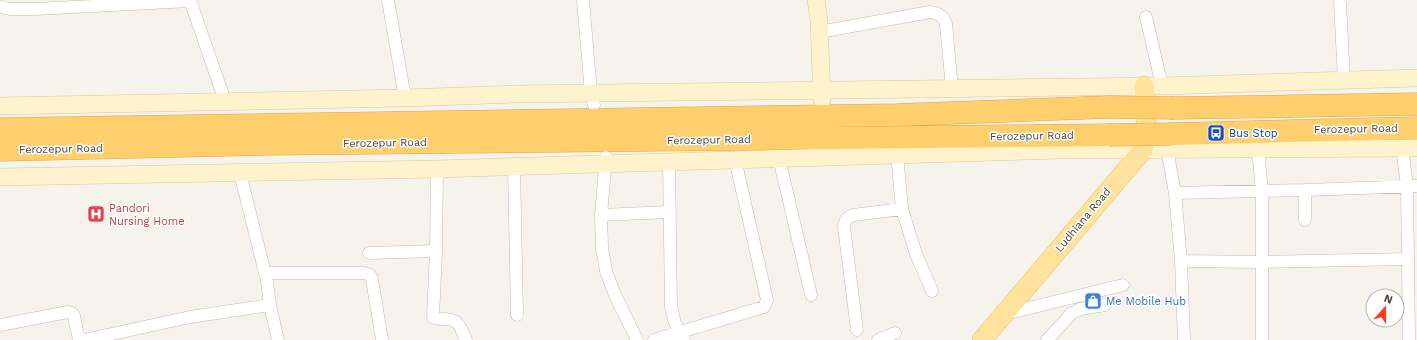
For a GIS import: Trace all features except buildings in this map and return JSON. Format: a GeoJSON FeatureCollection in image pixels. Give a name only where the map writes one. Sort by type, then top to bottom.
{"type":"FeatureCollection","features":[{"type":"Feature","properties":{"kind":"highway"},"geometry":{"type":"LineString","coordinates":[[0,129],[897,115],[1108,107],[1173,108],[1417,104]]}},
{"type":"Feature","properties":{"kind":"highway","name":"Ferozepur Road"},"geometry":{"type":"LineString","coordinates":[[0,150],[280,144],[1110,135],[1170,142],[1417,128]]}},
{"type":"Feature","properties":{"kind":"main road"},"geometry":{"type":"LineString","coordinates":[[816,0],[822,95]]}},
{"type":"Feature","properties":{"kind":"main road"},"geometry":{"type":"LineString","coordinates":[[0,106],[405,98],[498,94],[593,99],[822,95],[952,89],[1162,86],[1417,78]]}},
{"type":"Feature","properties":{"kind":"main road","name":"Ludhiana Road"},"geometry":{"type":"LineString","coordinates":[[986,339],[1005,314],[1142,150],[1145,140],[1147,118],[1144,86]]}},
{"type":"Feature","properties":{"kind":"main road"},"geometry":{"type":"LineString","coordinates":[[0,177],[437,169],[606,160],[669,161],[779,158],[824,152],[897,154],[1059,150],[1142,150],[1170,142],[1258,149],[1410,148]]}},
{"type":"Feature","properties":{"kind":"street"},"geometry":{"type":"LineString","coordinates":[[0,7],[10,9],[35,9],[190,0],[225,101]]}},
{"type":"Feature","properties":{"kind":"street"},"geometry":{"type":"LineString","coordinates":[[388,0],[405,98]]}},
{"type":"Feature","properties":{"kind":"street"},"geometry":{"type":"LineString","coordinates":[[583,0],[593,99]]}},
{"type":"Feature","properties":{"kind":"street"},"geometry":{"type":"LineString","coordinates":[[1340,3],[1344,80]]}},
{"type":"Feature","properties":{"kind":"street"},"geometry":{"type":"LineString","coordinates":[[819,32],[930,12],[937,13],[943,17],[946,24],[952,89]]}},
{"type":"Feature","properties":{"kind":"street"},"geometry":{"type":"LineString","coordinates":[[1146,17],[1162,86]]}},
{"type":"Feature","properties":{"kind":"street"},"geometry":{"type":"LineString","coordinates":[[1170,142],[1181,261],[1184,340]]}},
{"type":"Feature","properties":{"kind":"street"},"geometry":{"type":"LineString","coordinates":[[1409,340],[1408,259],[1412,186],[1410,148]]}},
{"type":"Feature","properties":{"kind":"street"},"geometry":{"type":"LineString","coordinates":[[1258,149],[1262,192],[1262,340]]}},
{"type":"Feature","properties":{"kind":"street"},"geometry":{"type":"LineString","coordinates":[[897,154],[902,209],[916,254],[932,291]]}},
{"type":"Feature","properties":{"kind":"street"},"geometry":{"type":"LineString","coordinates":[[779,158],[811,295]]}},
{"type":"Feature","properties":{"kind":"street"},"geometry":{"type":"LineString","coordinates":[[654,340],[682,336],[764,307],[766,304],[767,300],[735,159]]}},
{"type":"Feature","properties":{"kind":"street"},"geometry":{"type":"LineString","coordinates":[[606,160],[601,215],[602,248],[606,271],[615,295],[637,340]]}},
{"type":"Feature","properties":{"kind":"street"},"geometry":{"type":"LineString","coordinates":[[669,161],[671,307],[675,323],[682,336]]}},
{"type":"Feature","properties":{"kind":"street"},"geometry":{"type":"LineString","coordinates":[[514,166],[517,315]]}},
{"type":"Feature","properties":{"kind":"street"},"geometry":{"type":"LineString","coordinates":[[437,169],[436,251],[433,317],[436,319],[455,320],[466,340]]}},
{"type":"Feature","properties":{"kind":"street"},"geometry":{"type":"LineString","coordinates":[[240,173],[268,281],[270,305],[278,340]]}},
{"type":"Feature","properties":{"kind":"street"},"geometry":{"type":"LineString","coordinates":[[1175,193],[1262,192],[1412,186]]}},
{"type":"Feature","properties":{"kind":"street"},"geometry":{"type":"LineString","coordinates":[[1305,190],[1306,220]]}},
{"type":"Feature","properties":{"kind":"street"},"geometry":{"type":"LineString","coordinates":[[857,330],[844,227],[845,221],[848,216],[902,209]]}},
{"type":"Feature","properties":{"kind":"street"},"geometry":{"type":"LineString","coordinates":[[601,215],[669,212]]}},
{"type":"Feature","properties":{"kind":"street"},"geometry":{"type":"LineString","coordinates":[[369,253],[436,251]]}},
{"type":"Feature","properties":{"kind":"street"},"geometry":{"type":"LineString","coordinates":[[1181,261],[1262,262],[1408,259]]}},
{"type":"Feature","properties":{"kind":"street"},"geometry":{"type":"LineString","coordinates":[[265,272],[364,273],[370,275],[372,279],[382,340]]}},
{"type":"Feature","properties":{"kind":"street"},"geometry":{"type":"LineString","coordinates":[[1005,314],[1123,285]]}},
{"type":"Feature","properties":{"kind":"street"},"geometry":{"type":"LineString","coordinates":[[84,340],[190,317],[270,305]]}},
{"type":"Feature","properties":{"kind":"street"},"geometry":{"type":"LineString","coordinates":[[1047,340],[1072,313],[1080,309],[1105,305]]}},
{"type":"Feature","properties":{"kind":"street"},"geometry":{"type":"LineString","coordinates":[[0,324],[68,312],[72,313],[74,316],[79,340]]}},
{"type":"Feature","properties":{"kind":"street"},"geometry":{"type":"LineString","coordinates":[[878,340],[895,333]]}},
{"type":"Feature","properties":{"kind":"place","name":"Bus Stop"},"geometry":{"type":"Point","coordinates":[1216,133]}},
{"type":"Feature","properties":{"kind":"place","name":"Pandori Nursing Home"},"geometry":{"type":"Point","coordinates":[96,214]}},
{"type":"Feature","properties":{"kind":"place","name":"Me Mobile Hub"},"geometry":{"type":"Point","coordinates":[1093,301]}}]}
